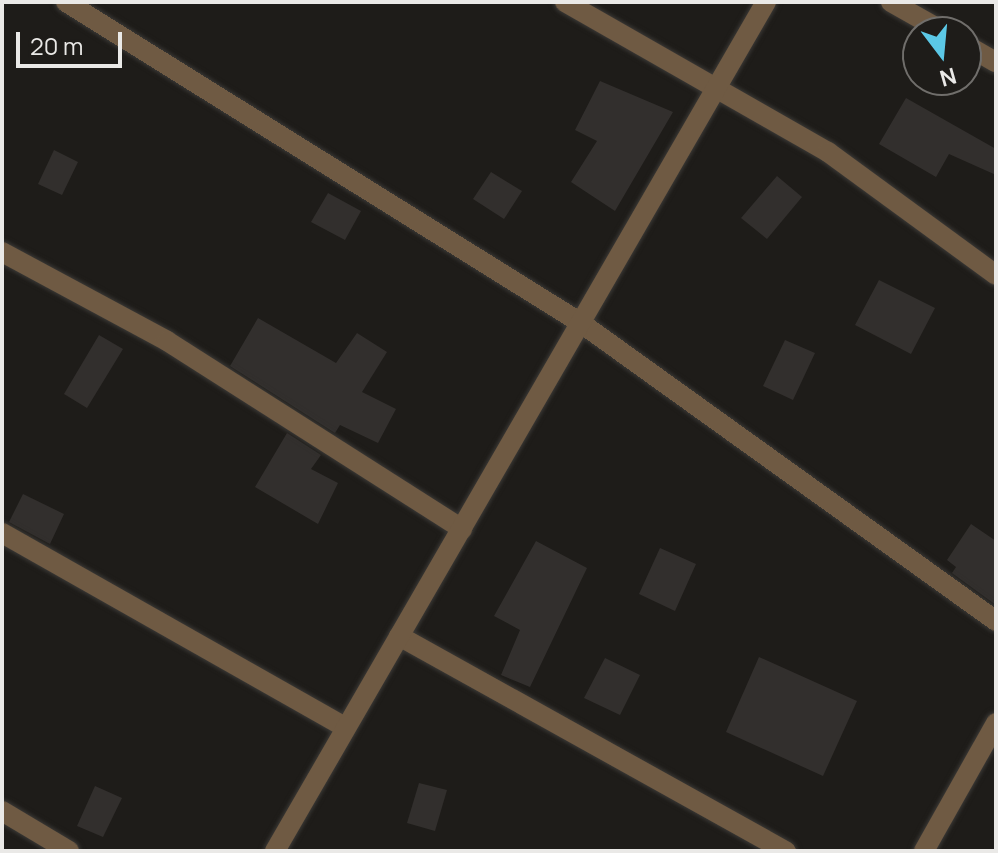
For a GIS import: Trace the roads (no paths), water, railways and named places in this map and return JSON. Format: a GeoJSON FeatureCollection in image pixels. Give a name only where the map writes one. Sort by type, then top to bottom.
{"type":"FeatureCollection","features":[{"type":"Feature","properties":{"kind":"street"},"geometry":{"type":"LineString","coordinates":[[66,2],[581,323],[996,621]]}},
{"type":"Feature","properties":{"kind":"street"},"geometry":{"type":"LineString","coordinates":[[565,2],[719,84],[828,152],[996,275]]}},
{"type":"Feature","properties":{"kind":"street"},"geometry":{"type":"LineString","coordinates":[[275,851],[766,2]]}},
{"type":"Feature","properties":{"kind":"street"},"geometry":{"type":"LineString","coordinates":[[891,2],[916,16]]}},
{"type":"Feature","properties":{"kind":"street"},"geometry":{"type":"LineString","coordinates":[[2,252],[167,341],[462,529]]}},
{"type":"Feature","properties":{"kind":"street"},"geometry":{"type":"LineString","coordinates":[[2,533],[346,728]]}},
{"type":"Feature","properties":{"kind":"street"},"geometry":{"type":"LineString","coordinates":[[399,636],[786,851]]}},
{"type":"Feature","properties":{"kind":"street"},"geometry":{"type":"LineString","coordinates":[[924,851],[996,723]]}},
{"type":"Feature","properties":{"kind":"street"},"geometry":{"type":"LineString","coordinates":[[2,811],[69,851]]}}]}
